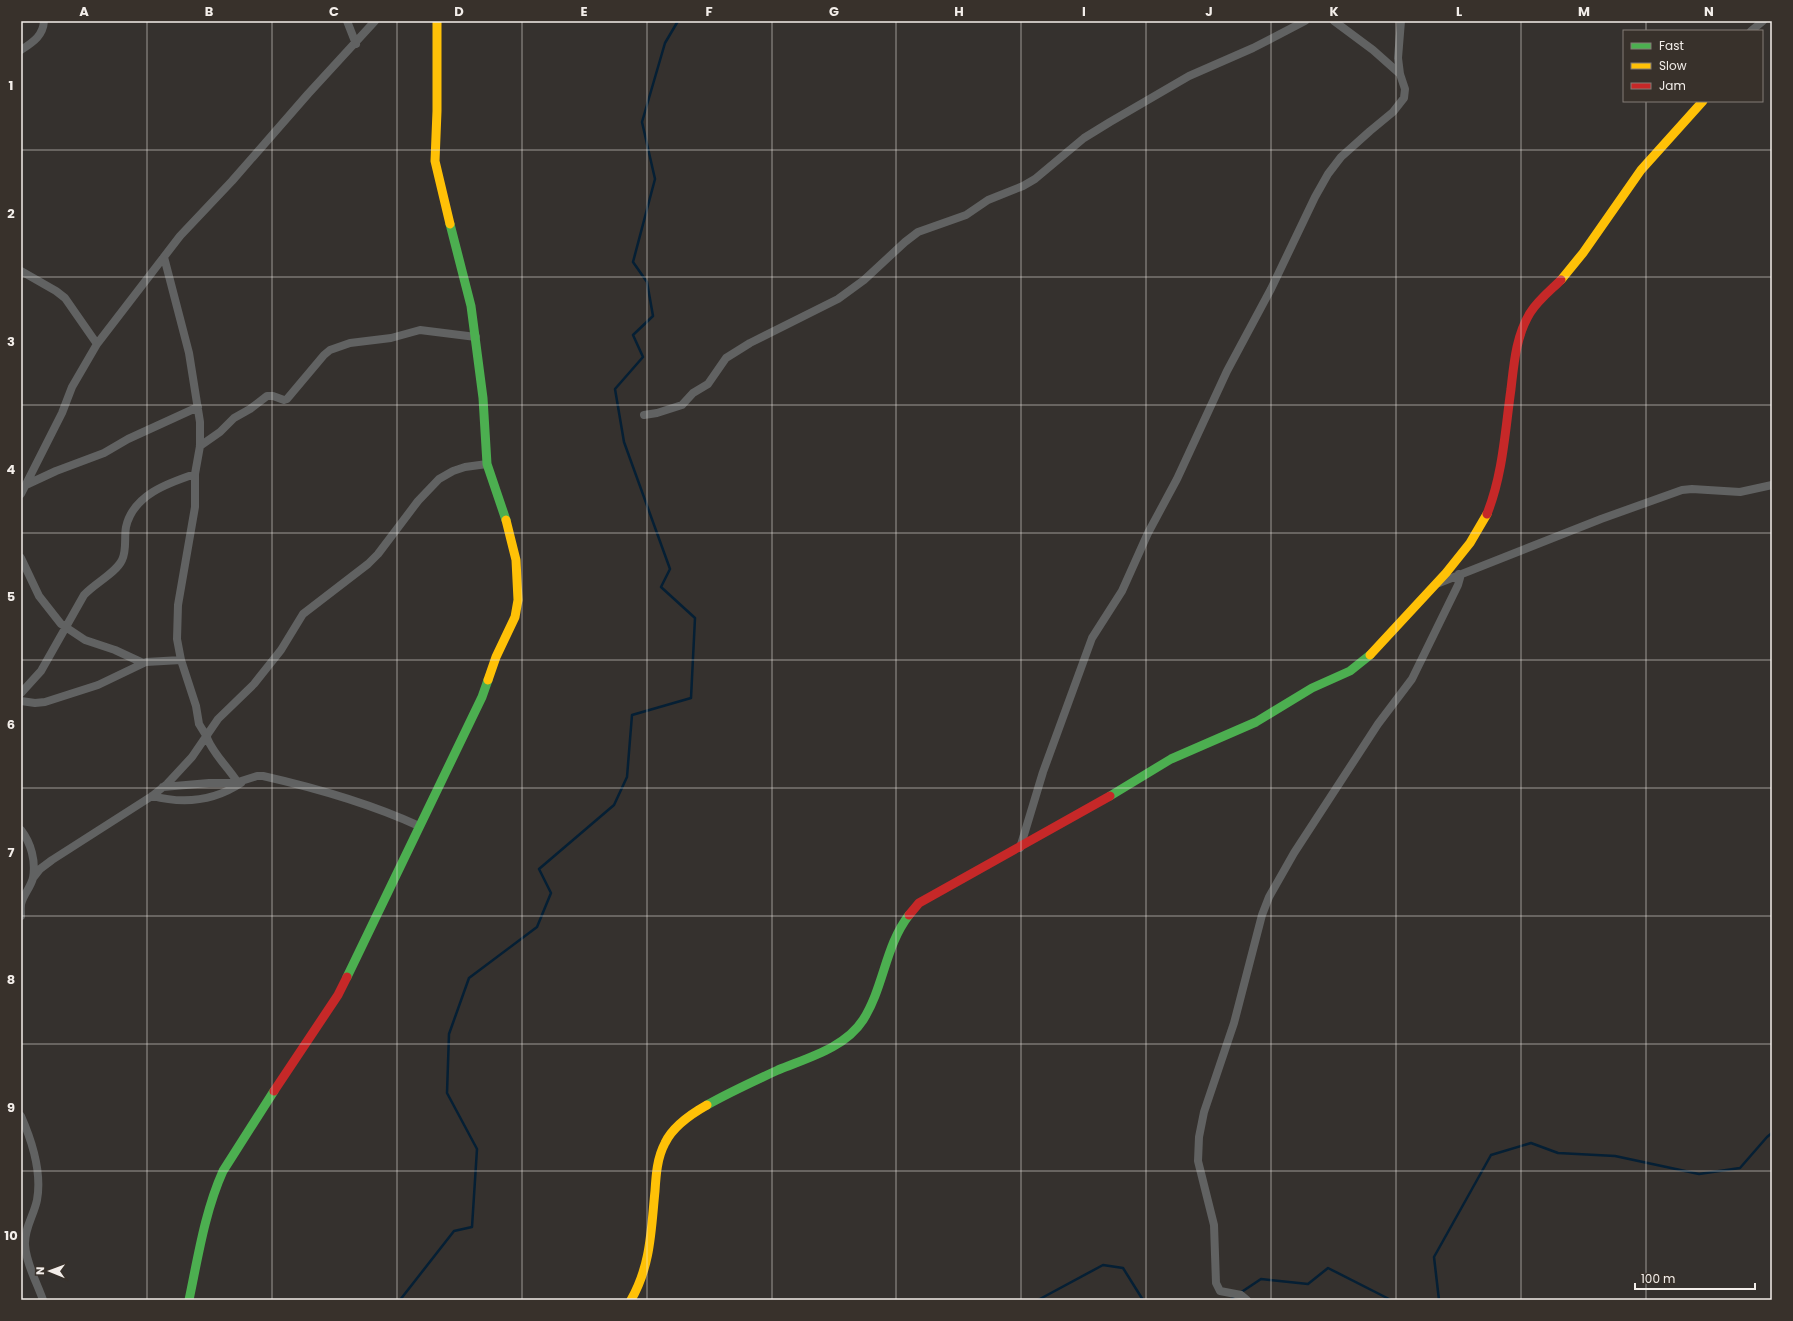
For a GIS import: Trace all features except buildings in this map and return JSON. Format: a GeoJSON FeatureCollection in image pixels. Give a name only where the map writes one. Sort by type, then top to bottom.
{"type":"FeatureCollection","features":[{"type":"Feature","properties":{"kind":"street"},"geometry":{"type":"LineString","coordinates":[[21,50],[36,40],[41,34],[44,29],[44,21]]}},
{"type":"Feature","properties":{"kind":"street"},"geometry":{"type":"LineString","coordinates":[[347,21],[356,44]]}},
{"type":"Feature","properties":{"kind":"street"},"geometry":{"type":"LineString","coordinates":[[21,494],[28,484],[62,413],[72,387],[97,344],[180,236],[232,181],[308,94],[356,44],[375,21]]}},
{"type":"Feature","properties":{"kind":"street"},"geometry":{"type":"LineString","coordinates":[[189,1300],[207,1221],[217,1184],[223,1171],[254,1120],[317,1024],[338,995],[482,696],[496,657],[516,611],[517,579],[514,549],[487,464],[483,398],[471,306],[435,161],[438,111],[437,21]]}},
{"type":"Feature","properties":{"kind":"street"},"geometry":{"type":"LineString","coordinates":[[644,415],[657,413],[682,405],[693,393],[708,384],[726,358],[756,340],[838,299],[864,280],[918,232],[966,215],[988,200],[1031,182],[1070,149],[1110,122],[1189,76],[1253,48],[1305,21]]}},
{"type":"Feature","properties":{"kind":"street"},"geometry":{"type":"LineString","coordinates":[[1334,21],[1373,50],[1400,74]]}},
{"type":"Feature","properties":{"kind":"street"},"geometry":{"type":"LineString","coordinates":[[1020,848],[1043,772],[1095,632],[1112,608],[1128,579],[1148,533],[1177,479],[1227,372],[1268,295],[1315,197],[1328,174],[1341,157],[1399,107],[1405,94],[1398,58],[1401,21]]}},
{"type":"Feature","properties":{"kind":"street"},"geometry":{"type":"LineString","coordinates":[[1755,27],[1762,21]]}},
{"type":"Feature","properties":{"kind":"street"},"geometry":{"type":"LineString","coordinates":[[631,1300],[638,1288],[646,1267],[657,1166],[665,1142],[676,1126],[693,1113],[713,1102],[831,1047],[858,1026],[869,1008],[889,949],[911,911],[919,903],[933,894],[1020,848],[1171,759],[1251,724],[1312,688],[1354,668],[1379,646],[1420,603],[1470,543],[1486,517],[1492,502],[1503,454],[1514,361],[1520,336],[1530,313],[1540,299],[1564,277],[1583,253],[1637,174],[1702,102]]}},
{"type":"Feature","properties":{"kind":"street"},"geometry":{"type":"LineString","coordinates":[[164,257],[189,353],[200,430],[200,446],[195,474],[194,522],[178,605],[177,639],[181,660],[194,700],[199,724],[214,753],[228,766],[241,782]]}},
{"type":"Feature","properties":{"kind":"street"},"geometry":{"type":"LineString","coordinates":[[21,271],[56,291],[65,298],[97,344]]}},
{"type":"Feature","properties":{"kind":"street"},"geometry":{"type":"LineString","coordinates":[[200,446],[220,432],[234,418],[250,409],[267,396],[273,396],[284,400],[287,399],[318,360],[330,350],[337,347],[350,343],[391,338],[420,330],[476,337]]}},
{"type":"Feature","properties":{"kind":"street"},"geometry":{"type":"LineString","coordinates":[[28,484],[104,452],[128,439],[198,408]]}},
{"type":"Feature","properties":{"kind":"street"},"geometry":{"type":"LineString","coordinates":[[21,916],[21,902],[33,878],[40,869],[152,796],[162,787],[192,757],[218,719],[254,684],[270,665],[303,614],[368,564],[378,554],[401,521],[439,479],[453,471],[466,467],[487,464]]}},
{"type":"Feature","properties":{"kind":"street"},"geometry":{"type":"LineString","coordinates":[[21,693],[41,671],[84,595],[119,565],[124,551],[127,524],[137,506],[146,497],[165,485],[195,474]]}},
{"type":"Feature","properties":{"kind":"street"},"geometry":{"type":"LineString","coordinates":[[1434,585],[1601,518],[1682,490],[1692,489],[1740,492],[1772,485]]}},
{"type":"Feature","properties":{"kind":"street"},"geometry":{"type":"LineString","coordinates":[[21,558],[39,596],[52,615],[66,628],[85,640],[111,649],[143,663]]}},
{"type":"Feature","properties":{"kind":"street"},"geometry":{"type":"LineString","coordinates":[[1247,1300],[1241,1295],[1220,1291],[1216,1283],[1213,1217],[1198,1161],[1199,1137],[1204,1112],[1234,1023],[1251,960],[1259,923],[1269,898],[1294,853],[1378,724],[1412,679],[1458,585],[1460,578],[1459,574]]}},
{"type":"Feature","properties":{"kind":"street"},"geometry":{"type":"LineString","coordinates":[[21,701],[40,703],[98,685],[149,661],[181,660]]}},
{"type":"Feature","properties":{"kind":"street"},"geometry":{"type":"LineString","coordinates":[[152,796],[174,800],[209,798],[228,791],[241,782],[256,776],[263,776],[328,792],[370,806],[419,826]]}},
{"type":"Feature","properties":{"kind":"street"},"geometry":{"type":"LineString","coordinates":[[162,787],[203,783],[241,782]]}},
{"type":"Feature","properties":{"kind":"street"},"geometry":{"type":"LineString","coordinates":[[21,830],[28,839],[32,851],[33,878]]}},
{"type":"Feature","properties":{"kind":"street"},"geometry":{"type":"LineString","coordinates":[[21,1116],[33,1152],[38,1183],[36,1200],[26,1234],[26,1254],[44,1300]]}},
{"type":"Feature","properties":{"kind":"waterway"},"geometry":{"type":"LineString","coordinates":[[400,1300],[454,1231],[472,1227],[477,1149],[447,1093],[449,1034],[469,978],[537,927],[551,893],[539,869],[614,805],[627,777],[632,715],[691,698],[695,618],[661,587],[670,569],[624,442],[615,389],[643,357],[633,335],[653,316],[647,282],[633,262],[655,179],[642,122],[665,43],[678,21]]}},
{"type":"Feature","properties":{"kind":"waterway"},"geometry":{"type":"LineString","coordinates":[[1439,1300],[1434,1257],[1491,1155],[1531,1143],[1558,1153],[1615,1156],[1699,1174],[1740,1168],[1772,1133]]}},
{"type":"Feature","properties":{"kind":"waterway"},"geometry":{"type":"LineString","coordinates":[[1038,1300],[1103,1265],[1123,1268],[1143,1300]]}},
{"type":"Feature","properties":{"kind":"waterway"},"geometry":{"type":"LineString","coordinates":[[1240,1293],[1261,1279],[1308,1284],[1328,1268],[1391,1300]]}},
{"type":"Feature","properties":{"kind":"waterway"},"geometry":{"type":"LineString","coordinates":[[1230,1300],[1236,1296]]}},
{"type":"Feature","properties":{"kind":"traffic: fast"},"geometry":{"type":"LineString","coordinates":[[450,224],[471,306],[483,398],[487,464],[506,520]]}},
{"type":"Feature","properties":{"kind":"traffic: fast"},"geometry":{"type":"LineString","coordinates":[[1110,796],[1171,759],[1256,722],[1312,688],[1350,671],[1370,655]]}},
{"type":"Feature","properties":{"kind":"traffic: fast"},"geometry":{"type":"LineString","coordinates":[[347,977],[482,697],[488,680]]}},
{"type":"Feature","properties":{"kind":"traffic: fast"},"geometry":{"type":"LineString","coordinates":[[707,1105],[769,1074],[825,1051],[836,1045],[855,1030],[863,1020],[870,1007],[876,994],[889,953],[901,927],[909,915]]}},
{"type":"Feature","properties":{"kind":"traffic: fast"},"geometry":{"type":"LineString","coordinates":[[189,1300],[211,1202],[223,1171],[274,1091]]}},
{"type":"Feature","properties":{"kind":"traffic: slow"},"geometry":{"type":"LineString","coordinates":[[437,21],[437,111],[435,161],[450,224]]}},
{"type":"Feature","properties":{"kind":"traffic: slow"},"geometry":{"type":"LineString","coordinates":[[1561,280],[1583,253],[1641,170],[1702,102]]}},
{"type":"Feature","properties":{"kind":"traffic: slow"},"geometry":{"type":"LineString","coordinates":[[1370,655],[1446,573],[1470,543],[1487,514]]}},
{"type":"Feature","properties":{"kind":"traffic: slow"},"geometry":{"type":"LineString","coordinates":[[488,680],[496,657],[515,617],[518,600],[516,560],[506,520]]}},
{"type":"Feature","properties":{"kind":"traffic: slow"},"geometry":{"type":"LineString","coordinates":[[631,1300],[643,1274],[649,1247],[656,1173],[662,1149],[668,1137],[678,1126],[689,1116],[707,1105]]}},
{"type":"Feature","properties":{"kind":"traffic: jam"},"geometry":{"type":"LineString","coordinates":[[1487,514],[1497,484],[1500,468],[1519,340],[1525,322],[1533,308],[1561,280]]}},
{"type":"Feature","properties":{"kind":"traffic: jam"},"geometry":{"type":"LineString","coordinates":[[909,915],[919,903],[1110,796]]}},
{"type":"Feature","properties":{"kind":"traffic: jam"},"geometry":{"type":"LineString","coordinates":[[274,1091],[338,995],[347,977]]}}]}
